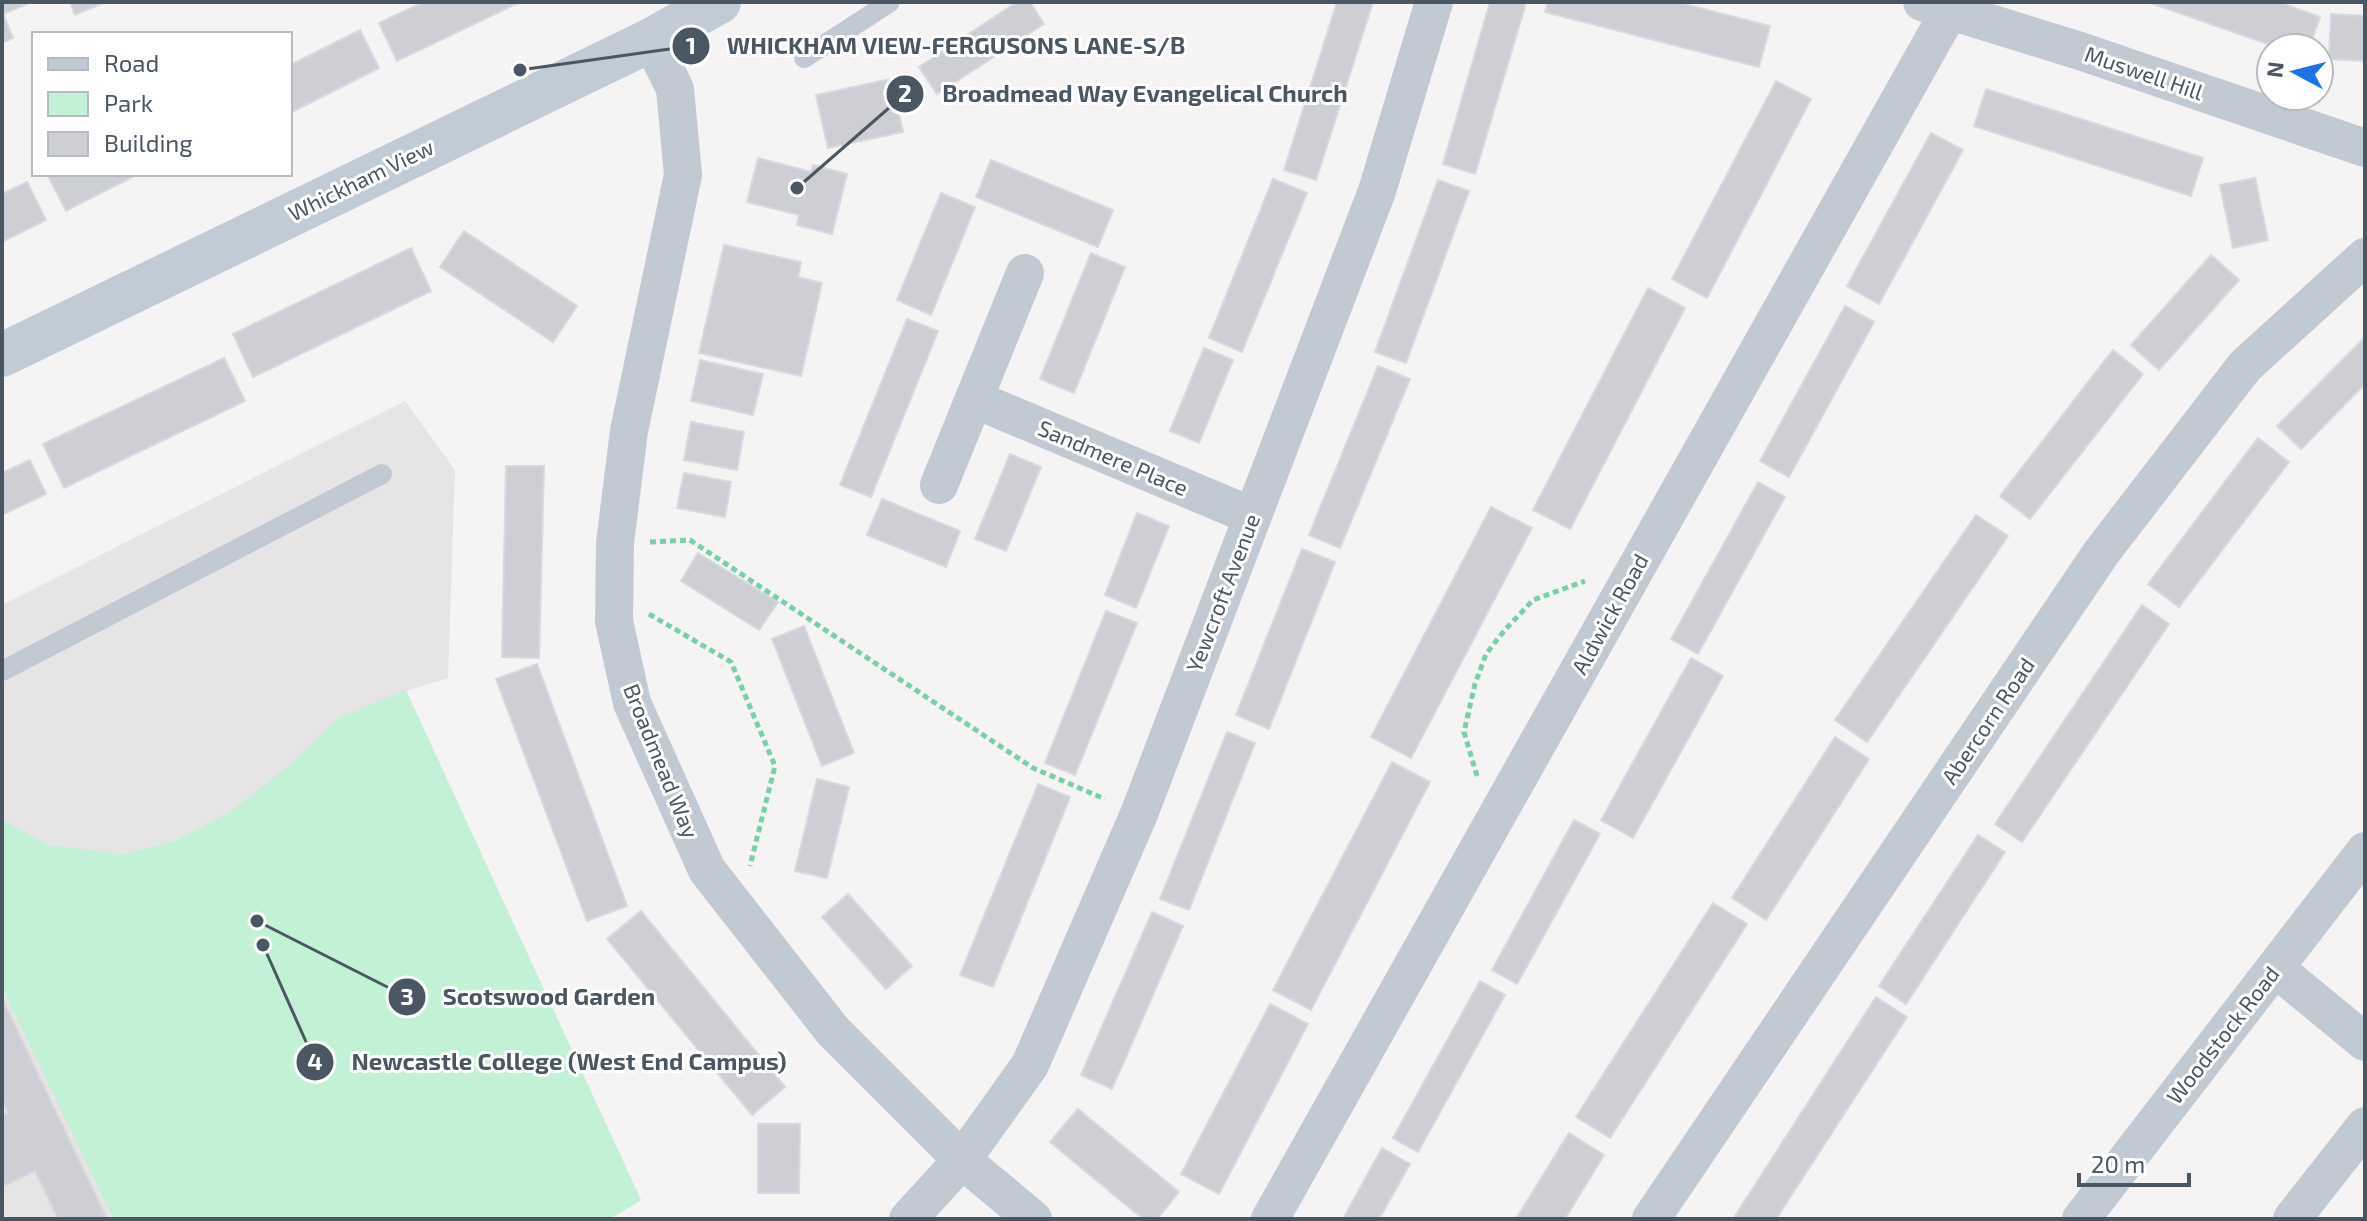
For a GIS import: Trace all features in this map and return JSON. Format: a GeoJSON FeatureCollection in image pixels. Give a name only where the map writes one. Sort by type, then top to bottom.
{"type":"FeatureCollection","features":[{"type":"Feature","properties":{"kind":"main road","name":"Whickham View"},"geometry":{"type":"LineString","coordinates":[[2,355],[651,40],[719,2]]}},
{"type":"Feature","properties":{"kind":"street","name":"Yewcroft Avenue"},"geometry":{"type":"LineString","coordinates":[[908,1219],[962,1160],[1030,1065],[1139,814],[1377,191],[1434,2]]}},
{"type":"Feature","properties":{"kind":"street","name":"Muswell Hill"},"geometry":{"type":"LineString","coordinates":[[1936,6],[2095,56],[2365,148]]}},
{"type":"Feature","properties":{"kind":"street","name":"Aldwick Road"},"geometry":{"type":"LineString","coordinates":[[1270,1219],[1623,591],[1936,6]]}},
{"type":"Feature","properties":{"kind":"street","name":"Broadmead Way"},"geometry":{"type":"LineString","coordinates":[[651,40],[675,89],[683,175],[629,431],[615,543],[614,621],[632,703],[707,870],[738,911],[833,1031],[962,1160],[1033,1219]]}},
{"type":"Feature","properties":{"kind":"street","name":"Abercorn Road"},"geometry":{"type":"LineString","coordinates":[[1651,1219],[2101,553],[2245,366],[2365,257]]}},
{"type":"Feature","properties":{"kind":"street"},"geometry":{"type":"LineString","coordinates":[[939,485],[1025,273]]}},
{"type":"Feature","properties":{"kind":"street","name":"Sandmere Place"},"geometry":{"type":"LineString","coordinates":[[974,399],[1252,516]]}},
{"type":"Feature","properties":{"kind":"street","name":"Woodstock Road"},"geometry":{"type":"LineString","coordinates":[[2081,1219],[2365,851]]}},
{"type":"Feature","properties":{"kind":"street"},"geometry":{"type":"LineString","coordinates":[[2275,968],[2365,1042]]}},
{"type":"Feature","properties":{"kind":"street"},"geometry":{"type":"LineString","coordinates":[[2292,1219],[2365,1126]]}},
{"type":"Feature","properties":{"kind":"lane"},"geometry":{"type":"LineString","coordinates":[[804,58],[890,2]]}},
{"type":"Feature","properties":{"kind":"lane"},"geometry":{"type":"LineString","coordinates":[[2,671],[382,474]]}},
{"type":"Feature","properties":{"kind":"path"},"geometry":{"type":"LineString","coordinates":[[615,543],[690,540],[1033,768],[1139,814]]}},
{"type":"Feature","properties":{"kind":"path"},"geometry":{"type":"LineString","coordinates":[[1503,804],[1482,793],[1464,732],[1475,684],[1486,654],[1533,600],[1598,577],[1623,591]]}},
{"type":"Feature","properties":{"kind":"path"},"geometry":{"type":"LineString","coordinates":[[614,594],[731,662],[775,766],[738,911]]}},
{"type":"Feature","properties":{"kind":"shaded area"},"geometry":{"type":"Polygon","coordinates":[[[405,401],[455,470],[448,678],[406,691],[641,1200],[610,1219],[2,1219],[2,605],[405,401]]]}},
{"type":"Feature","properties":{"kind":"green space"},"geometry":{"type":"Polygon","coordinates":[[[406,690],[641,1200],[610,1219],[114,1219],[2,988],[2,820],[49,845],[123,854],[175,841],[230,812],[292,763],[338,718],[406,690]]]}},
{"type":"Feature","properties":{"kind":"building"},"geometry":{"type":"Polygon","coordinates":[[[2,2],[27,4],[3,14],[13,38],[2,43],[2,2]]]}},
{"type":"Feature","properties":{"kind":"building"},"geometry":{"type":"Polygon","coordinates":[[[70,2],[105,2],[75,15],[70,2]]]}},
{"type":"Feature","properties":{"kind":"building"},"geometry":{"type":"Polygon","coordinates":[[[424,2],[520,2],[397,61],[379,23],[424,2]]]}},
{"type":"Feature","properties":{"kind":"building"},"geometry":{"type":"Polygon","coordinates":[[[1017,2],[1030,2],[1044,24],[937,94],[919,67],[1017,2]]]}},
{"type":"Feature","properties":{"kind":"building"},"geometry":{"type":"Polygon","coordinates":[[[1337,2],[1373,2],[1316,180],[1284,170],[1337,2]]]}},
{"type":"Feature","properties":{"kind":"building"},"geometry":{"type":"Polygon","coordinates":[[[1490,2],[1526,3],[1475,174],[1443,164],[1490,2]]]}},
{"type":"Feature","properties":{"kind":"building"},"geometry":{"type":"Polygon","coordinates":[[[1548,2],[1676,2],[1770,26],[1759,67],[1545,12],[1548,2]]]}},
{"type":"Feature","properties":{"kind":"building"},"geometry":{"type":"Polygon","coordinates":[[[2148,2],[2279,2],[2320,17],[2315,32],[2255,32],[2255,40],[2148,2]]]}},
{"type":"Feature","properties":{"kind":"building"},"geometry":{"type":"Polygon","coordinates":[[[2331,14],[2365,16],[2365,61],[2335,59],[2335,32],[2330,32],[2331,14]]]}},
{"type":"Feature","properties":{"kind":"building"},"geometry":{"type":"Polygon","coordinates":[[[360,30],[379,68],[292,112],[292,64],[360,30]]]}},
{"type":"Feature","properties":{"kind":"building"},"geometry":{"type":"Polygon","coordinates":[[[891,79],[903,132],[828,148],[816,95],[891,79]]]}},
{"type":"Feature","properties":{"kind":"building"},"geometry":{"type":"Polygon","coordinates":[[[1776,81],[1811,99],[1707,298],[1672,279],[1776,81]]]}},
{"type":"Feature","properties":{"kind":"building"},"geometry":{"type":"Polygon","coordinates":[[[1986,89],[2203,158],[2191,196],[1974,126],[1986,89]]]}},
{"type":"Feature","properties":{"kind":"building"},"geometry":{"type":"Polygon","coordinates":[[[1931,133],[1963,150],[1879,304],[1847,286],[1931,133]]]}},
{"type":"Feature","properties":{"kind":"building"},"geometry":{"type":"Polygon","coordinates":[[[758,158],[811,172],[813,165],[847,174],[832,234],[797,225],[799,215],[747,202],[758,158]]]}},
{"type":"Feature","properties":{"kind":"building"},"geometry":{"type":"Polygon","coordinates":[[[991,160],[1113,210],[1098,247],[976,197],[991,160]]]}},
{"type":"Feature","properties":{"kind":"building"},"geometry":{"type":"Polygon","coordinates":[[[48,176],[134,176],[66,211],[48,176]]]}},
{"type":"Feature","properties":{"kind":"building"},"geometry":{"type":"Polygon","coordinates":[[[2255,178],[2268,240],[2233,248],[2220,185],[2255,178]]]}},
{"type":"Feature","properties":{"kind":"building"},"geometry":{"type":"Polygon","coordinates":[[[1273,179],[1307,193],[1242,352],[1209,338],[1273,179]]]}},
{"type":"Feature","properties":{"kind":"building"},"geometry":{"type":"Polygon","coordinates":[[[1438,180],[1469,191],[1406,363],[1375,352],[1438,180]]]}},
{"type":"Feature","properties":{"kind":"building"},"geometry":{"type":"Polygon","coordinates":[[[27,182],[46,220],[2,242],[2,194],[27,182]]]}},
{"type":"Feature","properties":{"kind":"building"},"geometry":{"type":"Polygon","coordinates":[[[941,193],[975,207],[931,315],[897,300],[941,193]]]}},
{"type":"Feature","properties":{"kind":"building"},"geometry":{"type":"Polygon","coordinates":[[[464,231],[577,306],[553,342],[440,267],[464,231]]]}},
{"type":"Feature","properties":{"kind":"building"},"geometry":{"type":"Polygon","coordinates":[[[724,245],[801,262],[798,277],[822,283],[801,376],[699,353],[724,245]]]}},
{"type":"Feature","properties":{"kind":"building"},"geometry":{"type":"Polygon","coordinates":[[[411,248],[431,291],[253,377],[233,334],[411,248]]]}},
{"type":"Feature","properties":{"kind":"building"},"geometry":{"type":"Polygon","coordinates":[[[1091,253],[1125,267],[1074,393],[1040,379],[1091,253]]]}},
{"type":"Feature","properties":{"kind":"building"},"geometry":{"type":"Polygon","coordinates":[[[2211,255],[2239,280],[2159,370],[2131,345],[2211,255]]]}},
{"type":"Feature","properties":{"kind":"building"},"geometry":{"type":"Polygon","coordinates":[[[1648,288],[1685,308],[1570,529],[1533,510],[1648,288]]]}},
{"type":"Feature","properties":{"kind":"building"},"geometry":{"type":"Polygon","coordinates":[[[1845,306],[1874,322],[1789,477],[1760,461],[1845,306]]]}},
{"type":"Feature","properties":{"kind":"building"},"geometry":{"type":"Polygon","coordinates":[[[907,319],[938,331],[871,497],[840,485],[907,319]]]}},
{"type":"Feature","properties":{"kind":"building"},"geometry":{"type":"Polygon","coordinates":[[[2365,337],[2365,384],[2301,449],[2277,426],[2365,337]]]}},
{"type":"Feature","properties":{"kind":"building"},"geometry":{"type":"Polygon","coordinates":[[[1204,348],[1233,360],[1199,443],[1170,431],[1204,348]]]}},
{"type":"Feature","properties":{"kind":"building"},"geometry":{"type":"Polygon","coordinates":[[[2113,350],[2143,374],[2030,519],[2000,496],[2113,350]]]}},
{"type":"Feature","properties":{"kind":"building"},"geometry":{"type":"Polygon","coordinates":[[[224,358],[245,401],[64,488],[43,444],[224,358]]]}},
{"type":"Feature","properties":{"kind":"building"},"geometry":{"type":"Polygon","coordinates":[[[700,360],[763,374],[753,415],[691,401],[700,360]]]}},
{"type":"Feature","properties":{"kind":"building"},"geometry":{"type":"Polygon","coordinates":[[[1378,366],[1410,379],[1340,548],[1309,535],[1378,366]]]}},
{"type":"Feature","properties":{"kind":"building"},"geometry":{"type":"Polygon","coordinates":[[[691,422],[744,432],[737,470],[684,460],[691,422]]]}},
{"type":"Feature","properties":{"kind":"building"},"geometry":{"type":"Polygon","coordinates":[[[2258,438],[2289,462],[2179,607],[2148,584],[2258,438]]]}},
{"type":"Feature","properties":{"kind":"building"},"geometry":{"type":"Polygon","coordinates":[[[1010,454],[1041,467],[1006,551],[975,539],[1010,454]]]}},
{"type":"Feature","properties":{"kind":"building"},"geometry":{"type":"Polygon","coordinates":[[[30,460],[46,494],[2,515],[2,473],[30,460]]]}},
{"type":"Feature","properties":{"kind":"building"},"geometry":{"type":"Polygon","coordinates":[[[506,466],[544,466],[539,658],[502,657],[506,466]]]}},
{"type":"Feature","properties":{"kind":"building"},"geometry":{"type":"Polygon","coordinates":[[[684,473],[731,482],[725,517],[677,508],[684,473]]]}},
{"type":"Feature","properties":{"kind":"building"},"geometry":{"type":"Polygon","coordinates":[[[1758,482],[1785,497],[1698,654],[1671,639],[1758,482]]]}},
{"type":"Feature","properties":{"kind":"building"},"geometry":{"type":"Polygon","coordinates":[[[882,499],[960,531],[946,567],[867,535],[882,499]]]}},
{"type":"Feature","properties":{"kind":"building"},"geometry":{"type":"Polygon","coordinates":[[[1491,507],[1532,528],[1411,758],[1371,737],[1491,507]]]}},
{"type":"Feature","properties":{"kind":"building"},"geometry":{"type":"Polygon","coordinates":[[[1137,513],[1169,526],[1136,608],[1105,595],[1137,513]]]}},
{"type":"Feature","properties":{"kind":"building"},"geometry":{"type":"Polygon","coordinates":[[[1976,515],[2008,536],[1867,742],[1835,720],[1976,515]]]}},
{"type":"Feature","properties":{"kind":"building"},"geometry":{"type":"Polygon","coordinates":[[[1302,549],[1335,562],[1269,729],[1236,715],[1302,549]]]}},
{"type":"Feature","properties":{"kind":"building"},"geometry":{"type":"Polygon","coordinates":[[[698,553],[778,602],[759,630],[681,581],[698,553]]]}},
{"type":"Feature","properties":{"kind":"building"},"geometry":{"type":"Polygon","coordinates":[[[2142,605],[2169,624],[2022,842],[1995,824],[2142,605]]]}},
{"type":"Feature","properties":{"kind":"building"},"geometry":{"type":"Polygon","coordinates":[[[1106,611],[1137,623],[1075,775],[1045,763],[1106,611]]]}},
{"type":"Feature","properties":{"kind":"building"},"geometry":{"type":"Polygon","coordinates":[[[804,626],[854,753],[822,766],[772,639],[804,626]]]}},
{"type":"Feature","properties":{"kind":"building"},"geometry":{"type":"Polygon","coordinates":[[[1691,658],[1723,676],[1633,838],[1601,820],[1691,658]]]}},
{"type":"Feature","properties":{"kind":"building"},"geometry":{"type":"Polygon","coordinates":[[[537,664],[627,906],[587,921],[496,679],[537,664]]]}},
{"type":"Feature","properties":{"kind":"building"},"geometry":{"type":"Polygon","coordinates":[[[1227,732],[1255,743],[1189,910],[1160,899],[1227,732]]]}},
{"type":"Feature","properties":{"kind":"building"},"geometry":{"type":"Polygon","coordinates":[[[1835,737],[1869,759],[1766,920],[1732,898],[1835,737]]]}},
{"type":"Feature","properties":{"kind":"building"},"geometry":{"type":"Polygon","coordinates":[[[1392,762],[1430,782],[1311,1010],[1273,990],[1392,762]]]}},
{"type":"Feature","properties":{"kind":"building"},"geometry":{"type":"Polygon","coordinates":[[[817,779],[849,787],[827,878],[795,871],[817,779]]]}},
{"type":"Feature","properties":{"kind":"building"},"geometry":{"type":"Polygon","coordinates":[[[1038,784],[1070,797],[993,987],[960,975],[1038,784]]]}},
{"type":"Feature","properties":{"kind":"building"},"geometry":{"type":"Polygon","coordinates":[[[1574,820],[1600,834],[1517,984],[1492,970],[1574,820]]]}},
{"type":"Feature","properties":{"kind":"building"},"geometry":{"type":"Polygon","coordinates":[[[1978,835],[2005,852],[1906,1004],[1879,986],[1978,835]]]}},
{"type":"Feature","properties":{"kind":"building"},"geometry":{"type":"Polygon","coordinates":[[[848,894],[912,966],[886,989],[822,917],[848,894]]]}},
{"type":"Feature","properties":{"kind":"building"},"geometry":{"type":"Polygon","coordinates":[[[1713,903],[1747,924],[1610,1138],[1576,1117],[1713,903]]]}},
{"type":"Feature","properties":{"kind":"building"},"geometry":{"type":"Polygon","coordinates":[[[641,911],[785,1087],[752,1115],[607,939],[641,911]]]}},
{"type":"Feature","properties":{"kind":"building"},"geometry":{"type":"Polygon","coordinates":[[[1152,912],[1183,926],[1112,1089],[1081,1075],[1152,912]]]}},
{"type":"Feature","properties":{"kind":"building"},"geometry":{"type":"Polygon","coordinates":[[[1480,981],[1505,995],[1418,1152],[1393,1138],[1480,981]]]}},
{"type":"Feature","properties":{"kind":"building"},"geometry":{"type":"Polygon","coordinates":[[[1876,997],[1907,1017],[1776,1219],[1733,1219],[1876,997]]]}},
{"type":"Feature","properties":{"kind":"building"},"geometry":{"type":"Polygon","coordinates":[[[2,998],[107,1219],[58,1219],[35,1171],[2,1187],[2,1115],[8,1113],[2,1101],[2,998]]]}},
{"type":"Feature","properties":{"kind":"building"},"geometry":{"type":"Polygon","coordinates":[[[1270,1004],[1308,1024],[1219,1194],[1181,1174],[1270,1004]]]}},
{"type":"Feature","properties":{"kind":"building"},"geometry":{"type":"Polygon","coordinates":[[[1078,1109],[1179,1192],[1157,1219],[1143,1219],[1050,1142],[1078,1109]]]}},
{"type":"Feature","properties":{"kind":"building"},"geometry":{"type":"Polygon","coordinates":[[[758,1124],[800,1124],[799,1193],[758,1193],[758,1124]]]}},
{"type":"Feature","properties":{"kind":"building"},"geometry":{"type":"Polygon","coordinates":[[[1569,1133],[1604,1155],[1565,1219],[1516,1219],[1569,1133]]]}},
{"type":"Feature","properties":{"kind":"building"},"geometry":{"type":"Polygon","coordinates":[[[1382,1148],[1410,1164],[1379,1219],[1343,1219],[1382,1148]]]}},
{"type":"Feature","properties":{"kind":"place","name":"WHICKHAM VIEW-FERGUSONS LANE-S/B"},"geometry":{"type":"Point","coordinates":[520,70]}},
{"type":"Feature","properties":{"kind":"place","name":"Broadmead Way Evangelical Church"},"geometry":{"type":"Point","coordinates":[797,188]}},
{"type":"Feature","properties":{"kind":"place","name":"Scotswood Garden"},"geometry":{"type":"Point","coordinates":[257,921]}},
{"type":"Feature","properties":{"kind":"place","name":"Newcastle College (West End Campus)"},"geometry":{"type":"Point","coordinates":[263,945]}}]}
